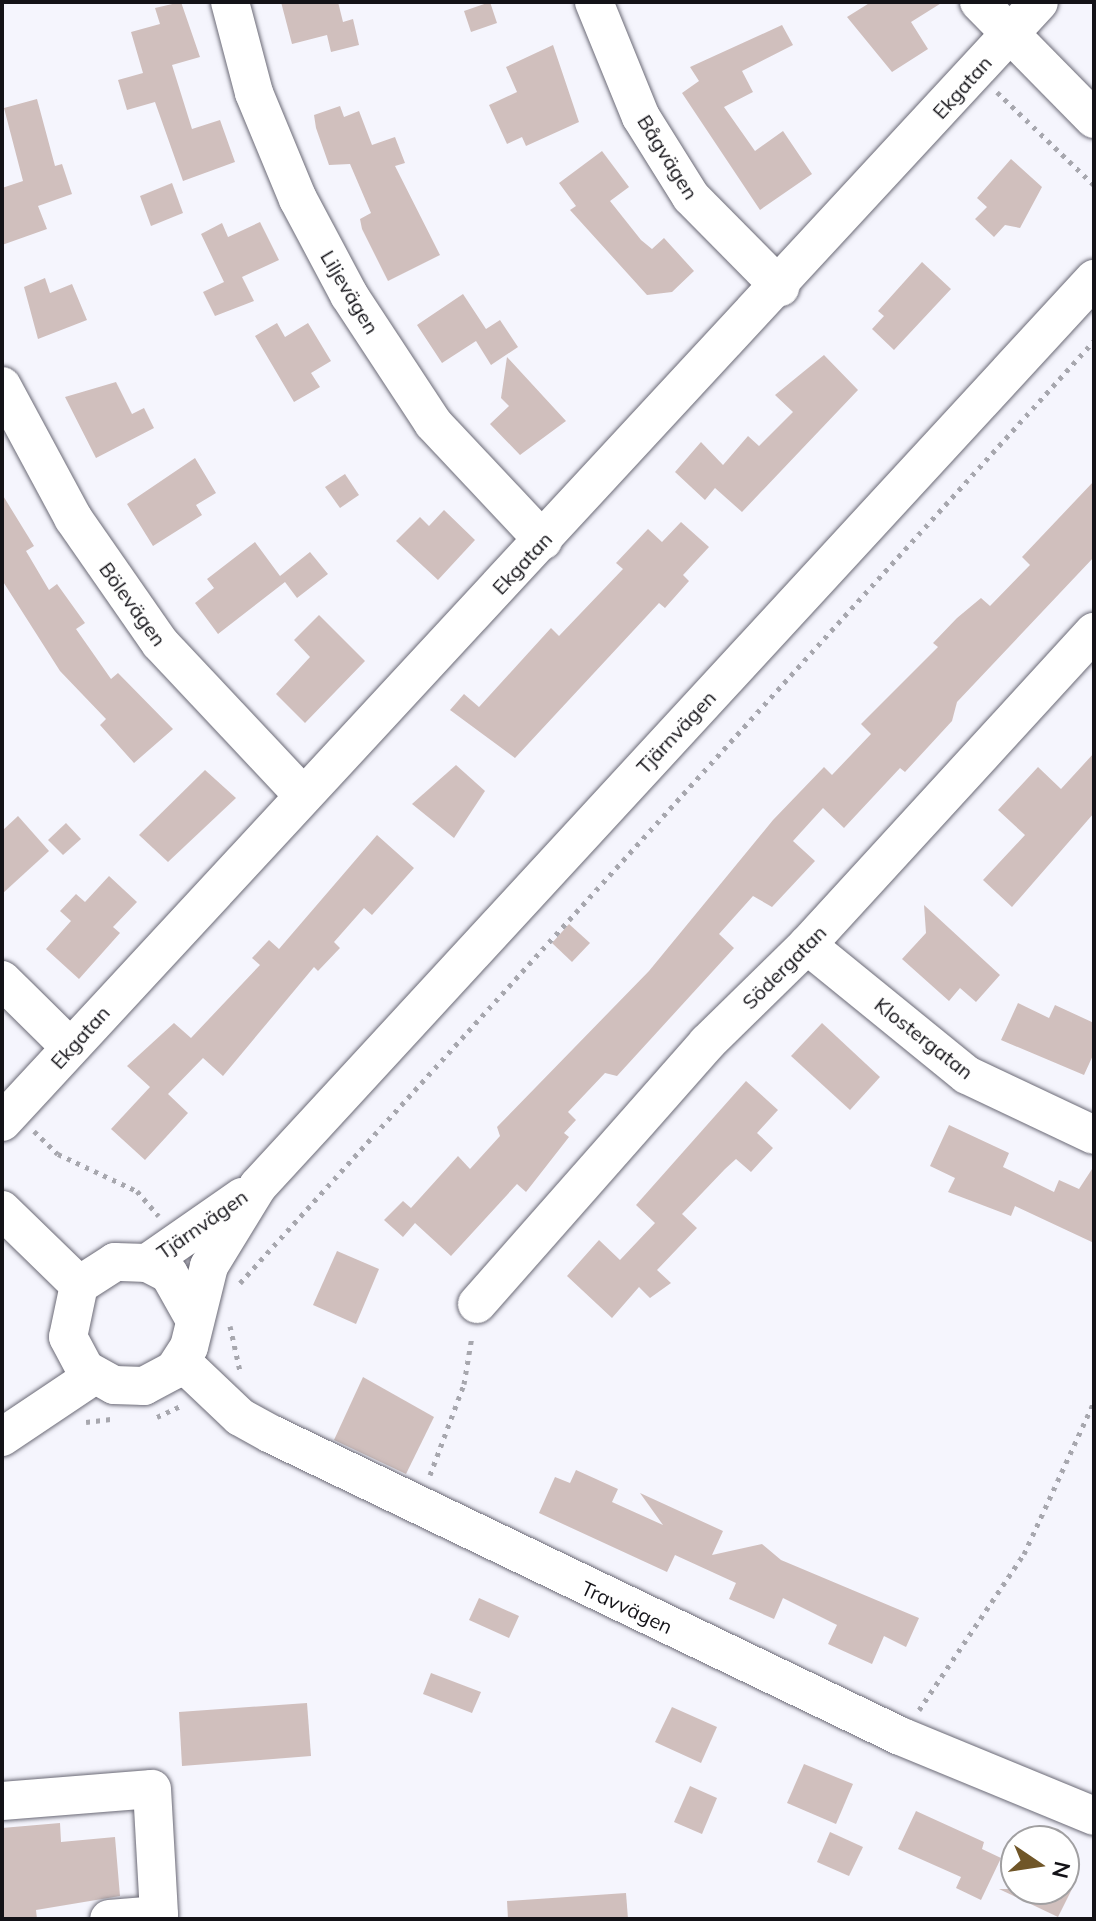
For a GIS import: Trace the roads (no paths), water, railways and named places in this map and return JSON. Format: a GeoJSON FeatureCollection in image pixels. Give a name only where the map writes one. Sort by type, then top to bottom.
{"type":"FeatureCollection","features":[{"type":"Feature","properties":{"kind":"street","name":"Liljevägen"},"geometry":{"type":"LineString","coordinates":[[230,2],[254,93],[298,199],[349,295],[433,423],[543,540]]}},
{"type":"Feature","properties":{"kind":"street","name":"Bågvägen"},"geometry":{"type":"LineString","coordinates":[[594,2],[641,117],[691,197],[780,287]]}},
{"type":"Feature","properties":{"kind":"street"},"geometry":{"type":"LineString","coordinates":[[979,2],[1009,36],[1094,119]]}},
{"type":"Feature","properties":{"kind":"street","name":"Ekgatan"},"geometry":{"type":"LineString","coordinates":[[2,1122],[302,794],[780,287],[1039,2]]}},
{"type":"Feature","properties":{"kind":"street","name":"Tjärnvägen"},"geometry":{"type":"LineString","coordinates":[[192,1315],[225,1234],[258,1186],[1094,279]]}},
{"type":"Feature","properties":{"kind":"street","name":"Bölevägen"},"geometry":{"type":"LineString","coordinates":[[2,386],[73,518],[160,643],[302,794]]}},
{"type":"Feature","properties":{"kind":"street","name":"Södergatan"},"geometry":{"type":"LineString","coordinates":[[477,1304],[707,1043],[807,945],[1094,632]]}},
{"type":"Feature","properties":{"kind":"street","name":"Klostergatan"},"geometry":{"type":"LineString","coordinates":[[807,945],[967,1075],[1094,1135]]}},
{"type":"Feature","properties":{"kind":"street"},"geometry":{"type":"LineString","coordinates":[[2,980],[70,1047]]}},
{"type":"Feature","properties":{"kind":"street","name":"Tjärnvägen"},"geometry":{"type":"LineString","coordinates":[[147,1263],[258,1186]]}},
{"type":"Feature","properties":{"kind":"street"},"geometry":{"type":"LineString","coordinates":[[2,1210],[79,1285]]}},
{"type":"Feature","properties":{"kind":"street"},"geometry":{"type":"LineString","coordinates":[[2,1437],[93,1376],[144,1386],[181,1361],[192,1315],[177,1281],[147,1263],[105,1266],[79,1285],[68,1337],[93,1376]]}},
{"type":"Feature","properties":{"kind":"street","name":"Travvägen"},"geometry":{"type":"LineString","coordinates":[[181,1361],[240,1417],[418,1506],[900,1736],[1094,1816]]}},
{"type":"Feature","properties":{"kind":"street"},"geometry":{"type":"LineString","coordinates":[[2,1801],[152,1789],[159,1915],[109,1919]]}}]}
